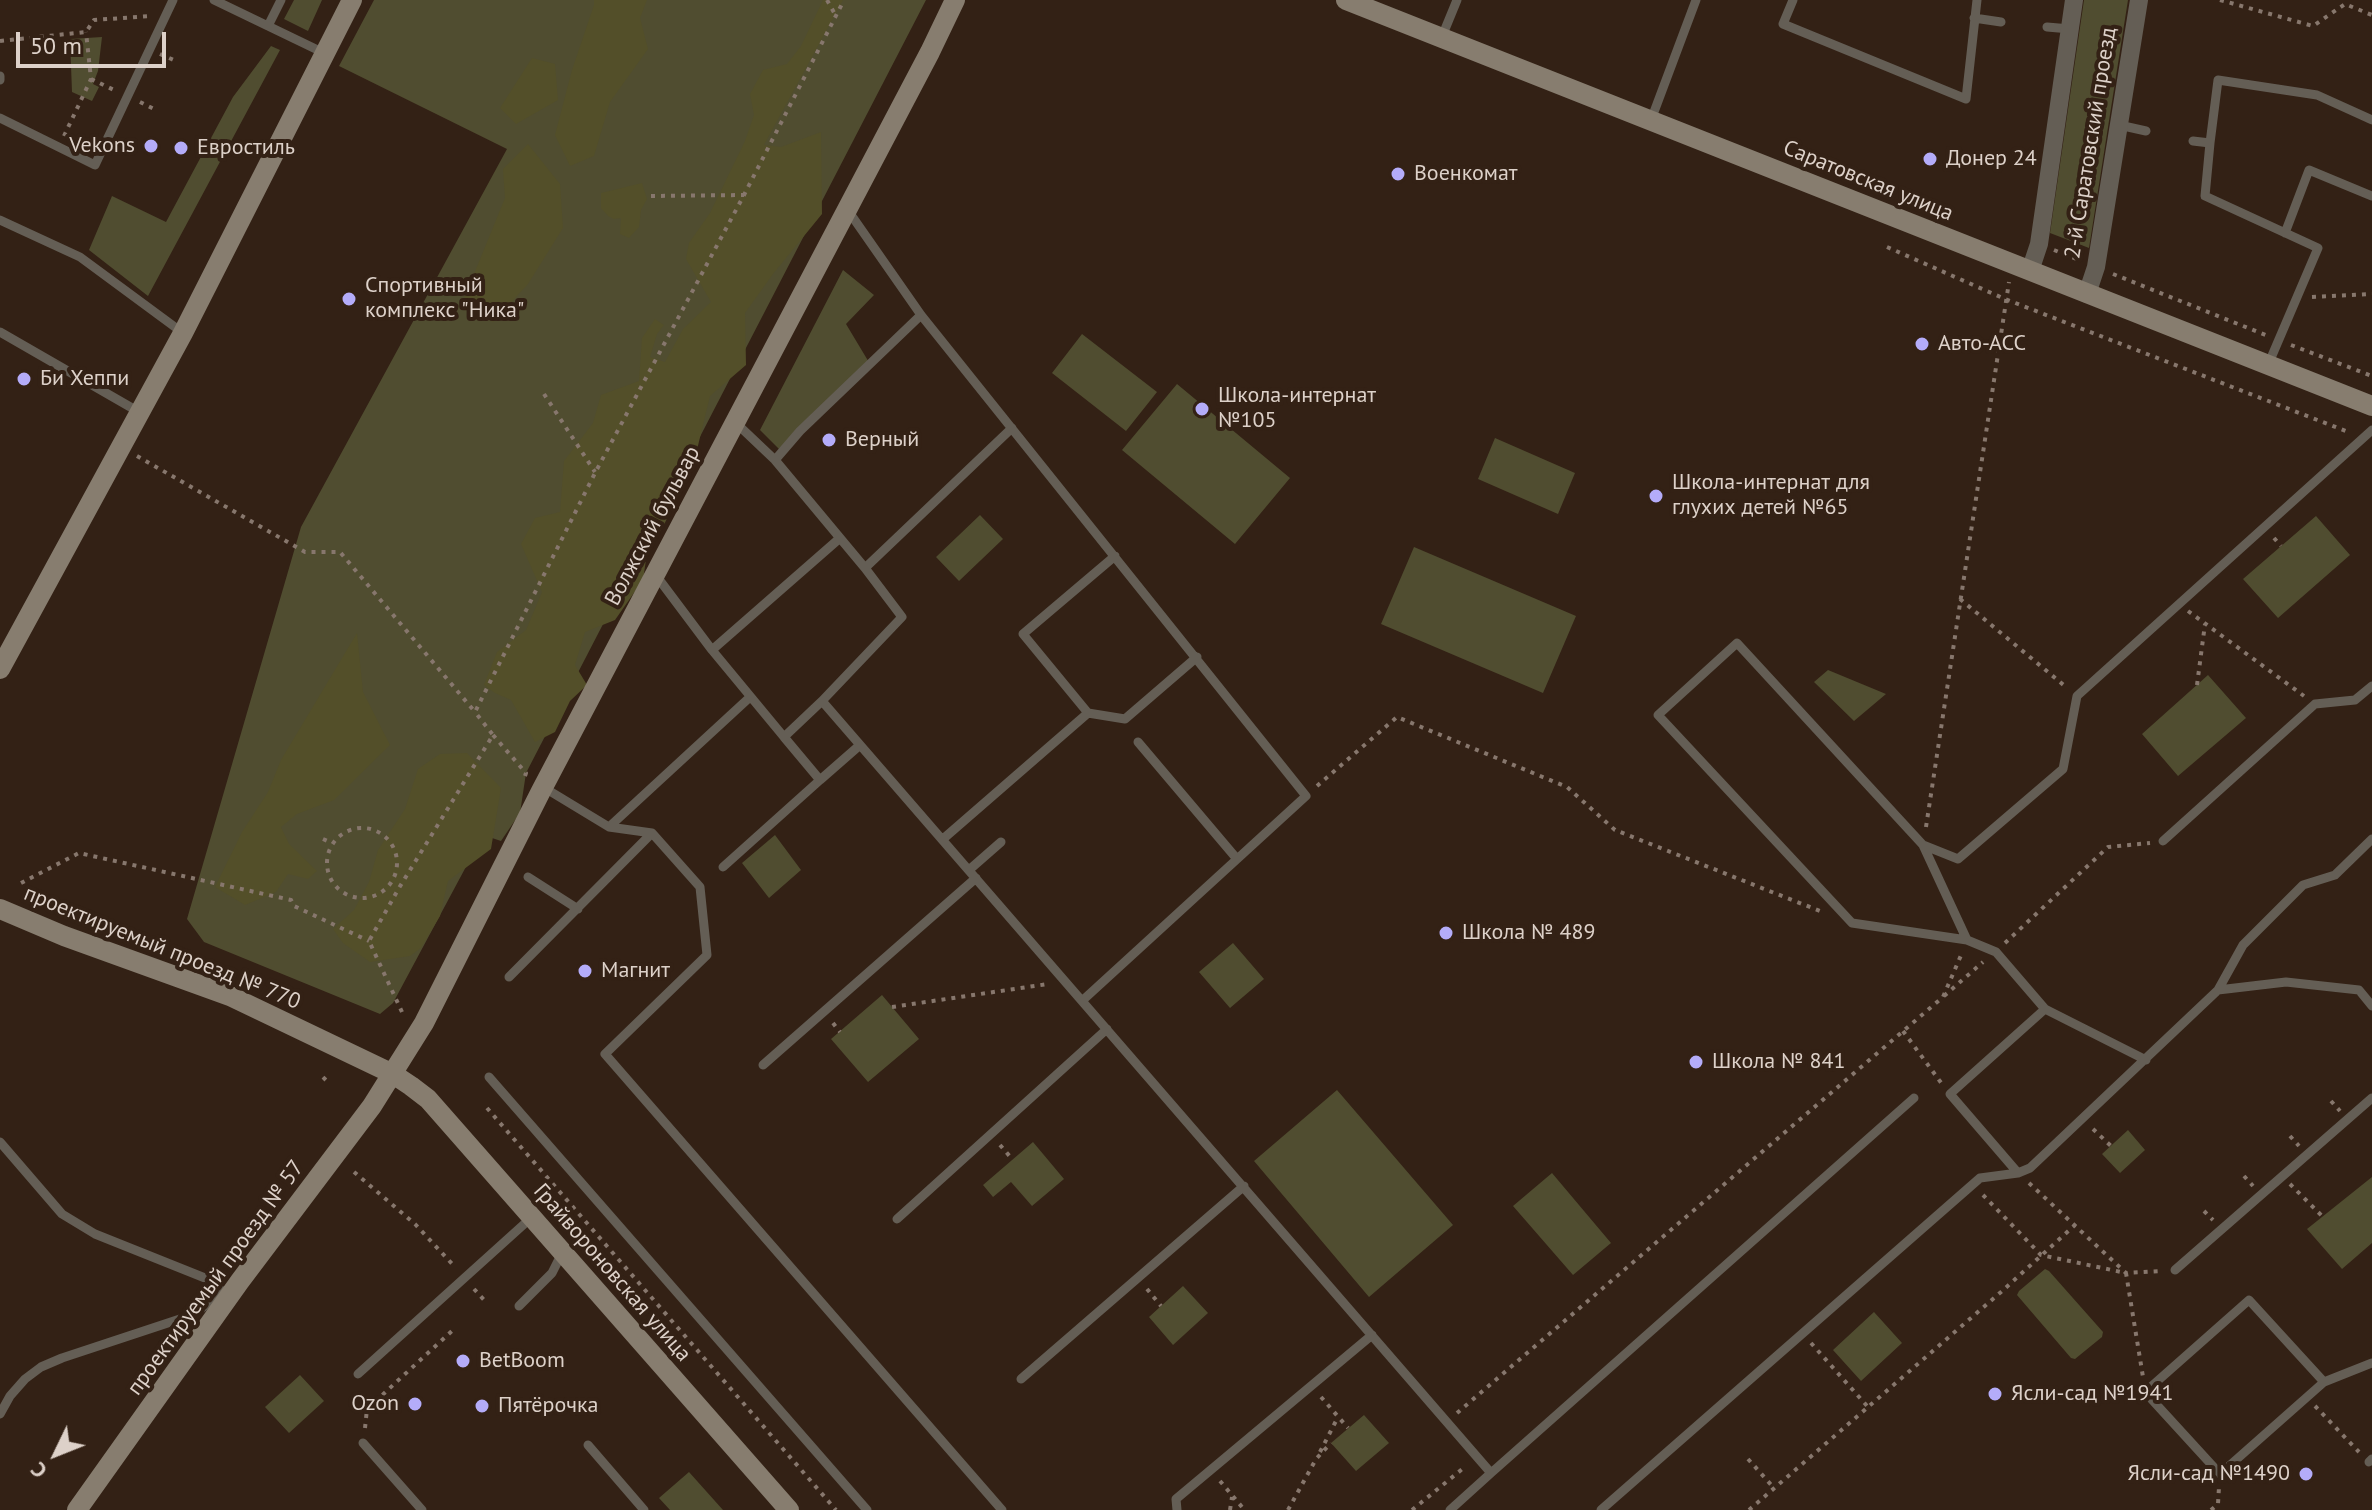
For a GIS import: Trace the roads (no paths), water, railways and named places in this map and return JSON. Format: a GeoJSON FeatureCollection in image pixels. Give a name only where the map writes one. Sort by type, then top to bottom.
{"type":"FeatureCollection","features":[{"type":"Feature","properties":{"kind":"main road"},"geometry":{"type":"LineString","coordinates":[[0,669],[183,333],[352,0]]}},
{"type":"Feature","properties":{"kind":"main road","name":"Волжский бульвар"},"geometry":{"type":"LineString","coordinates":[[393,1074],[424,1023],[543,787],[955,0]]}},
{"type":"Feature","properties":{"kind":"main road","name":"Саратовская улица"},"geometry":{"type":"LineString","coordinates":[[1346,0],[2268,365],[2371,402]]}},
{"type":"Feature","properties":{"kind":"main road","name":"проектируемый проезд № 770"},"geometry":{"type":"LineString","coordinates":[[0,909],[64,936],[230,996],[393,1074]]}},
{"type":"Feature","properties":{"kind":"main road","name":"Грайвороновская улица"},"geometry":{"type":"LineString","coordinates":[[393,1074],[428,1099],[789,1510]]}},
{"type":"Feature","properties":{"kind":"main road","name":"проектируемый проезд № 57"},"geometry":{"type":"LineString","coordinates":[[77,1510],[232,1286],[372,1106],[393,1074]]}},
{"type":"Feature","properties":{"kind":"street","name":"2-й Саратовский проезд"},"geometry":{"type":"LineString","coordinates":[[2022,268],[2039,244],[2074,0]]}},
{"type":"Feature","properties":{"kind":"street","name":"2-й Саратовский проезд"},"geometry":{"type":"LineString","coordinates":[[2087,294],[2096,267],[2139,0]]}},
{"type":"Feature","properties":{"kind":"lane"},"geometry":{"type":"LineString","coordinates":[[0,118],[95,165],[173,0]]}},
{"type":"Feature","properties":{"kind":"lane"},"geometry":{"type":"LineString","coordinates":[[214,0],[324,53]]}},
{"type":"Feature","properties":{"kind":"lane"},"geometry":{"type":"LineString","coordinates":[[268,26],[281,0]]}},
{"type":"Feature","properties":{"kind":"lane"},"geometry":{"type":"LineString","coordinates":[[1441,39],[1457,0]]}},
{"type":"Feature","properties":{"kind":"lane"},"geometry":{"type":"LineString","coordinates":[[1651,120],[1696,0]]}},
{"type":"Feature","properties":{"kind":"lane"},"geometry":{"type":"LineString","coordinates":[[1793,0],[1783,24],[1966,99],[1977,0]]}},
{"type":"Feature","properties":{"kind":"lane"},"geometry":{"type":"LineString","coordinates":[[1974,18],[2001,22]]}},
{"type":"Feature","properties":{"kind":"lane"},"geometry":{"type":"LineString","coordinates":[[2047,27],[2070,29]]}},
{"type":"Feature","properties":{"kind":"lane"},"geometry":{"type":"LineString","coordinates":[[2268,365],[2318,248],[2205,196],[2218,80],[2317,95],[2372,120]]}},
{"type":"Feature","properties":{"kind":"lane"},"geometry":{"type":"LineString","coordinates":[[2119,125],[2146,131]]}},
{"type":"Feature","properties":{"kind":"lane"},"geometry":{"type":"LineString","coordinates":[[2193,141],[2210,143]]}},
{"type":"Feature","properties":{"kind":"lane"},"geometry":{"type":"LineString","coordinates":[[2285,233],[2309,170],[2372,196]]}},
{"type":"Feature","properties":{"kind":"lane"},"geometry":{"type":"LineString","coordinates":[[847,209],[921,315],[1306,796],[1083,1000]]}},
{"type":"Feature","properties":{"kind":"lane"},"geometry":{"type":"LineString","coordinates":[[0,220],[80,257],[183,333]]}},
{"type":"Feature","properties":{"kind":"lane"},"geometry":{"type":"LineString","coordinates":[[775,460],[800,431],[921,315]]}},
{"type":"Feature","properties":{"kind":"lane"},"geometry":{"type":"LineString","coordinates":[[0,332],[140,413]]}},
{"type":"Feature","properties":{"kind":"lane"},"geometry":{"type":"LineString","coordinates":[[735,422],[775,460],[902,617],[784,737]]}},
{"type":"Feature","properties":{"kind":"lane"},"geometry":{"type":"LineString","coordinates":[[865,568],[1012,428]]}},
{"type":"Feature","properties":{"kind":"lane"},"geometry":{"type":"LineString","coordinates":[[1923,845],[1958,859],[2063,769],[2077,696],[2372,430]]}},
{"type":"Feature","properties":{"kind":"lane"},"geometry":{"type":"LineString","coordinates":[[712,650],[840,538]]}},
{"type":"Feature","properties":{"kind":"lane"},"geometry":{"type":"LineString","coordinates":[[1115,556],[1023,634],[1088,713],[1125,719],[1197,657]]}},
{"type":"Feature","properties":{"kind":"lane"},"geometry":{"type":"LineString","coordinates":[[655,574],[749,698],[820,780]]}},
{"type":"Feature","properties":{"kind":"lane"},"geometry":{"type":"LineString","coordinates":[[1967,940],[1923,845],[1737,643],[1658,715],[1852,923],[1967,940],[1996,952],[2045,1009],[2146,1060]]}},
{"type":"Feature","properties":{"kind":"lane"},"geometry":{"type":"LineString","coordinates":[[2163,841],[2315,704],[2355,700],[2372,686]]}},
{"type":"Feature","properties":{"kind":"lane"},"geometry":{"type":"LineString","coordinates":[[609,827],[749,698]]}},
{"type":"Feature","properties":{"kind":"lane"},"geometry":{"type":"LineString","coordinates":[[822,701],[1491,1473]]}},
{"type":"Feature","properties":{"kind":"lane"},"geometry":{"type":"LineString","coordinates":[[943,839],[1088,713]]}},
{"type":"Feature","properties":{"kind":"lane"},"geometry":{"type":"LineString","coordinates":[[1138,742],[1237,859]]}},
{"type":"Feature","properties":{"kind":"lane"},"geometry":{"type":"LineString","coordinates":[[723,867],[860,745]]}},
{"type":"Feature","properties":{"kind":"lane"},"geometry":{"type":"LineString","coordinates":[[543,787],[609,827],[652,833],[700,887],[707,955],[605,1054],[1002,1510]]}},
{"type":"Feature","properties":{"kind":"lane"},"geometry":{"type":"LineString","coordinates":[[509,977],[652,833]]}},
{"type":"Feature","properties":{"kind":"lane"},"geometry":{"type":"LineString","coordinates":[[1601,1510],[1980,1178],[2018,1173],[2030,1168],[2218,990],[2243,945],[2303,885],[2335,875],[2372,839]]}},
{"type":"Feature","properties":{"kind":"lane"},"geometry":{"type":"LineString","coordinates":[[763,1065],[973,874],[1001,842]]}},
{"type":"Feature","properties":{"kind":"lane"},"geometry":{"type":"LineString","coordinates":[[528,877],[578,909]]}},
{"type":"Feature","properties":{"kind":"lane"},"geometry":{"type":"LineString","coordinates":[[2218,990],[2286,982],[2359,990],[2372,1006]]}},
{"type":"Feature","properties":{"kind":"lane"},"geometry":{"type":"LineString","coordinates":[[2018,1173],[1950,1094],[2045,1009]]}},
{"type":"Feature","properties":{"kind":"lane"},"geometry":{"type":"LineString","coordinates":[[897,1219],[1107,1029]]}},
{"type":"Feature","properties":{"kind":"lane"},"geometry":{"type":"LineString","coordinates":[[489,1077],[867,1510]]}},
{"type":"Feature","properties":{"kind":"lane"},"geometry":{"type":"LineString","coordinates":[[1450,1510],[1914,1098]]}},
{"type":"Feature","properties":{"kind":"lane"},"geometry":{"type":"LineString","coordinates":[[2175,1270],[2372,1098]]}},
{"type":"Feature","properties":{"kind":"lane"},"geometry":{"type":"LineString","coordinates":[[0,1142],[62,1214],[95,1234],[232,1286]]}},
{"type":"Feature","properties":{"kind":"lane"},"geometry":{"type":"LineString","coordinates":[[1021,1379],[1244,1186]]}},
{"type":"Feature","properties":{"kind":"lane"},"geometry":{"type":"LineString","coordinates":[[358,1374],[532,1217]]}},
{"type":"Feature","properties":{"kind":"lane"},"geometry":{"type":"LineString","coordinates":[[519,1306],[552,1273],[562,1253]]}},
{"type":"Feature","properties":{"kind":"lane"},"geometry":{"type":"LineString","coordinates":[[0,1414],[10,1396],[41,1367],[195,1314],[232,1286]]}},
{"type":"Feature","properties":{"kind":"lane"},"geometry":{"type":"LineString","coordinates":[[2324,1382],[2249,1300],[2145,1392],[2220,1474],[2324,1382],[2372,1363]]}},
{"type":"Feature","properties":{"kind":"lane"},"geometry":{"type":"LineString","coordinates":[[1177,1510],[1176,1499],[1372,1335]]}},
{"type":"Feature","properties":{"kind":"lane"},"geometry":{"type":"LineString","coordinates":[[363,1443],[422,1510]]}},
{"type":"Feature","properties":{"kind":"lane"},"geometry":{"type":"LineString","coordinates":[[588,1445],[644,1510]]}},
{"type":"Feature","properties":{"kind":"place","name":"Vekons"},"geometry":{"type":"Point","coordinates":[151,146]}},
{"type":"Feature","properties":{"kind":"place","name":"Евростиль"},"geometry":{"type":"Point","coordinates":[181,148]}},
{"type":"Feature","properties":{"kind":"place","name":"Донер 24"},"geometry":{"type":"Point","coordinates":[1930,159]}},
{"type":"Feature","properties":{"kind":"place","name":"Военкомат"},"geometry":{"type":"Point","coordinates":[1398,174]}},
{"type":"Feature","properties":{"kind":"place","name":"Спортивный комплекс \"Ника\""},"geometry":{"type":"Point","coordinates":[349,299]}},
{"type":"Feature","properties":{"kind":"place","name":"Авто-АСС"},"geometry":{"type":"Point","coordinates":[1922,344]}},
{"type":"Feature","properties":{"kind":"place","name":"Би Хеппи"},"geometry":{"type":"Point","coordinates":[24,379]}},
{"type":"Feature","properties":{"kind":"place","name":"Школа-интернат №105"},"geometry":{"type":"Point","coordinates":[1202,409]}},
{"type":"Feature","properties":{"kind":"place","name":"Верный"},"geometry":{"type":"Point","coordinates":[829,440]}},
{"type":"Feature","properties":{"kind":"place","name":"Школа-интернат для глухих детей №65"},"geometry":{"type":"Point","coordinates":[1656,496]}},
{"type":"Feature","properties":{"kind":"place","name":"Школа № 489"},"geometry":{"type":"Point","coordinates":[1446,933]}},
{"type":"Feature","properties":{"kind":"place","name":"Магнит"},"geometry":{"type":"Point","coordinates":[585,971]}},
{"type":"Feature","properties":{"kind":"place","name":"Школа № 841"},"geometry":{"type":"Point","coordinates":[1696,1062]}},
{"type":"Feature","properties":{"kind":"place","name":"BetBoom"},"geometry":{"type":"Point","coordinates":[463,1361]}},
{"type":"Feature","properties":{"kind":"place","name":"Ясли-сад №1941"},"geometry":{"type":"Point","coordinates":[1995,1394]}},
{"type":"Feature","properties":{"kind":"place","name":"Ozon"},"geometry":{"type":"Point","coordinates":[415,1404]}},
{"type":"Feature","properties":{"kind":"place","name":"Пятёрочка"},"geometry":{"type":"Point","coordinates":[482,1406]}},
{"type":"Feature","properties":{"kind":"place","name":"Ясли-сад №1490"},"geometry":{"type":"Point","coordinates":[2306,1474]}}]}
